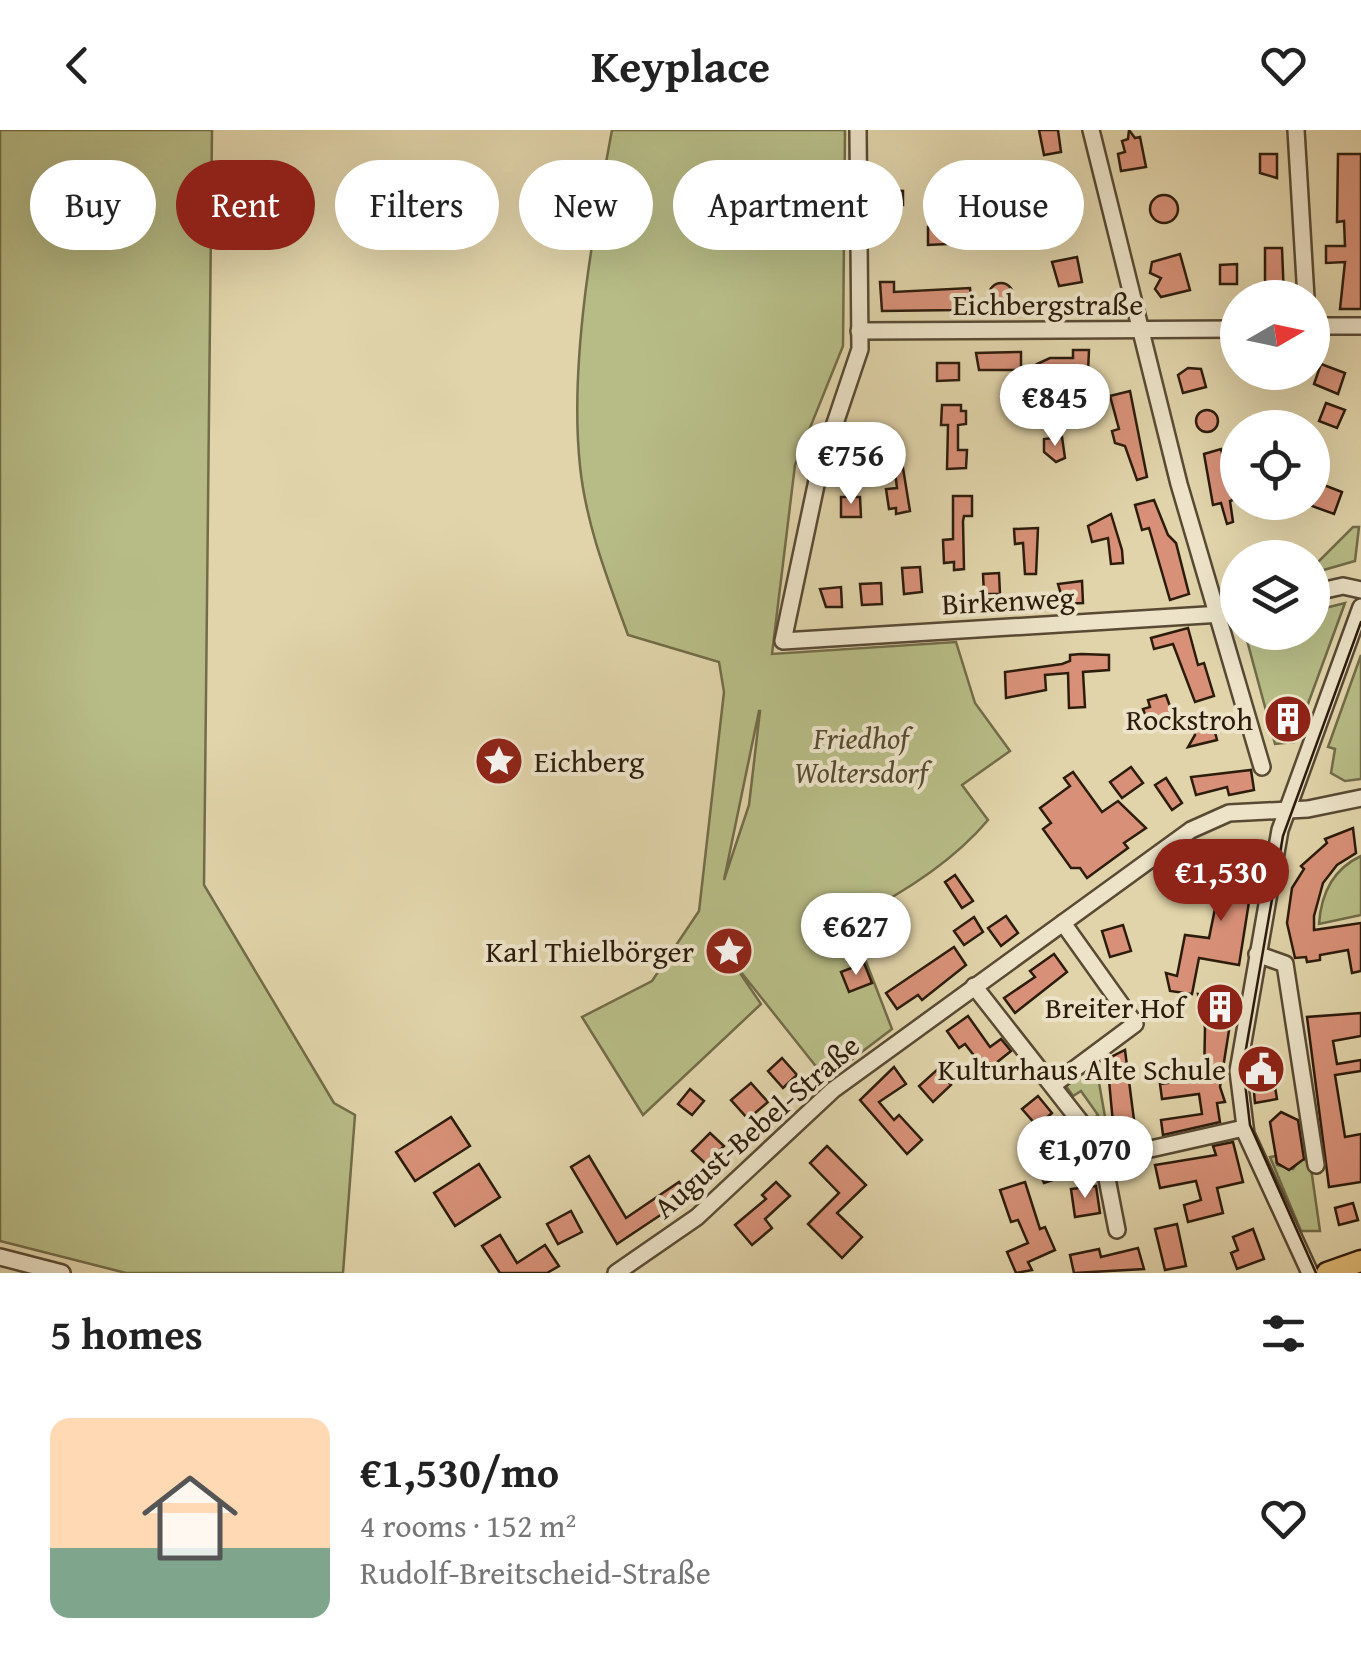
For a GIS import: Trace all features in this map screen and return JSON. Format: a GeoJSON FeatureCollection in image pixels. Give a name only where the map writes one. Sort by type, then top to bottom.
{"type":"FeatureCollection","features":[{"type":"Feature","properties":{"kind":"main road"},"geometry":{"type":"LineString","coordinates":[[1327,1273],[1361,1261]]}},
{"type":"Feature","properties":{"kind":"street"},"geometry":{"type":"LineString","coordinates":[[858,130],[859,331]]}},
{"type":"Feature","properties":{"kind":"street"},"geometry":{"type":"LineString","coordinates":[[1091,130],[1140,332],[1262,767]]}},
{"type":"Feature","properties":{"kind":"street"},"geometry":{"type":"LineString","coordinates":[[1296,130],[1305,280]]}},
{"type":"Feature","properties":{"kind":"street"},"geometry":{"type":"LineString","coordinates":[[1330,326],[1361,326]]}},
{"type":"Feature","properties":{"kind":"street","name":"Eichbergstraße"},"geometry":{"type":"LineString","coordinates":[[859,331],[1220,330]]}},
{"type":"Feature","properties":{"kind":"street","name":"Birkenweg"},"geometry":{"type":"LineString","coordinates":[[859,331],[860,349],[803,535],[783,641],[1218,614]]}},
{"type":"Feature","properties":{"kind":"street"},"geometry":{"type":"LineString","coordinates":[[1330,589],[1343,586],[1361,590]]}},
{"type":"Feature","properties":{"kind":"street"},"geometry":{"type":"LineString","coordinates":[[1310,1273],[1244,1128],[1238,1071],[1286,810],[1361,607]]}},
{"type":"Feature","properties":{"kind":"street","name":"August-Bebel-Straße"},"geometry":{"type":"LineString","coordinates":[[616,1273],[697,1218],[833,1090],[1063,922],[1217,816],[1361,798]]}},
{"type":"Feature","properties":{"kind":"street"},"geometry":{"type":"LineString","coordinates":[[1053,1085],[1135,1024],[1063,922]]}},
{"type":"Feature","properties":{"kind":"street"},"geometry":{"type":"LineString","coordinates":[[1257,954],[1285,964],[1316,1164]]}},
{"type":"Feature","properties":{"kind":"street"},"geometry":{"type":"LineString","coordinates":[[974,986],[1101,1148],[1118,1230]]}},
{"type":"Feature","properties":{"kind":"street"},"geometry":{"type":"LineString","coordinates":[[1101,1148],[1146,1150],[1244,1128]]}},
{"type":"Feature","properties":{"kind":"street"},"geometry":{"type":"LineString","coordinates":[[0,1257],[62,1273]]}},
{"type":"Feature","properties":{"kind":"green space"},"geometry":{"type":"Polygon","coordinates":[[[0,130],[212,130],[212,160],[176,160],[176,250],[211,250],[204,885],[334,1103],[355,1115],[343,1273],[126,1273],[0,1241],[0,130]]]}},
{"type":"Feature","properties":{"kind":"green space","name":"Friedhof Woltersdorf"},"geometry":{"type":"Polygon","coordinates":[[[612,130],[845,130],[845,160],[673,160],[673,250],[844,250],[843,346],[795,465],[772,654],[956,642],[975,703],[1010,751],[962,785],[988,820],[974,836],[924,877],[850,920],[892,1029],[826,1079],[729,957],[761,1004],[643,1115],[582,1017],[652,981],[699,911],[724,692],[719,662],[628,635],[587,510],[577,426],[580,341],[592,250],[653,250],[653,160],[607,160],[612,130]],[[759,711],[724,880],[749,805],[760,711],[759,711]]]}},
{"type":"Feature","properties":{"kind":"green space"},"geometry":{"type":"Polygon","coordinates":[[[1353,527],[1359,527],[1355,561],[1330,568],[1330,550],[1353,527]]]}},
{"type":"Feature","properties":{"kind":"green space"},"geometry":{"type":"Polygon","coordinates":[[[1345,603],[1330,644],[1330,607],[1345,603]]]}},
{"type":"Feature","properties":{"kind":"green space"},"geometry":{"type":"Polygon","coordinates":[[[1250,650],[1328,650],[1294,742],[1275,744],[1250,650]]]}},
{"type":"Feature","properties":{"kind":"green space"},"geometry":{"type":"Polygon","coordinates":[[[1361,655],[1361,779],[1345,781],[1331,773],[1335,749],[1328,747],[1361,655]]]}},
{"type":"Feature","properties":{"kind":"green space"},"geometry":{"type":"Polygon","coordinates":[[[1361,856],[1361,915],[1319,924],[1330,884],[1343,868],[1361,856]]]}},
{"type":"Feature","properties":{"kind":"green space"},"geometry":{"type":"Polygon","coordinates":[[[1095,1060],[1107,1128],[1098,1130],[1091,1121],[1098,1115],[1081,1091],[1073,1096],[1066,1086],[1095,1060]]]}},
{"type":"Feature","properties":{"kind":"green space"},"geometry":{"type":"Polygon","coordinates":[[[1276,1156],[1277,1165],[1293,1169],[1300,1159],[1310,1161],[1320,1231],[1301,1231],[1270,1157],[1276,1156]]]}},
{"type":"Feature","properties":{"kind":"building"},"geometry":{"type":"Polygon","coordinates":[[[1039,130],[1058,130],[1061,152],[1044,155],[1039,130]]]}},
{"type":"Feature","properties":{"kind":"building"},"geometry":{"type":"Polygon","coordinates":[[[1129,130],[1135,138],[1140,137],[1146,167],[1121,171],[1118,154],[1125,152],[1122,141],[1128,139],[1129,130]]]}},
{"type":"Feature","properties":{"kind":"building"},"geometry":{"type":"Polygon","coordinates":[[[1260,154],[1277,154],[1277,178],[1260,173],[1260,154]]]}},
{"type":"Feature","properties":{"kind":"building"},"geometry":{"type":"Polygon","coordinates":[[[1338,154],[1361,154],[1361,309],[1340,309],[1345,262],[1326,263],[1326,246],[1345,246],[1344,221],[1337,222],[1338,154]]]}},
{"type":"Feature","properties":{"kind":"building"},"geometry":{"type":"Polygon","coordinates":[[[1164,195],[1174,199],[1178,209],[1174,219],[1164,223],[1154,219],[1150,209],[1154,199],[1164,195]]]}},
{"type":"Feature","properties":{"kind":"building"},"geometry":{"type":"Polygon","coordinates":[[[1265,248],[1282,248],[1283,280],[1265,280],[1265,248]]]}},
{"type":"Feature","properties":{"kind":"building"},"geometry":{"type":"Polygon","coordinates":[[[1180,254],[1190,290],[1161,297],[1155,289],[1161,278],[1150,273],[1152,262],[1180,254]]]}},
{"type":"Feature","properties":{"kind":"building"},"geometry":{"type":"Polygon","coordinates":[[[1077,257],[1082,282],[1059,286],[1052,262],[1077,257]]]}},
{"type":"Feature","properties":{"kind":"building"},"geometry":{"type":"Polygon","coordinates":[[[1237,264],[1237,280],[1220,280],[1220,265],[1237,264]]]}},
{"type":"Feature","properties":{"kind":"building"},"geometry":{"type":"Polygon","coordinates":[[[880,282],[894,282],[894,292],[970,288],[971,300],[958,301],[958,310],[882,311],[880,282]]]}},
{"type":"Feature","properties":{"kind":"building"},"geometry":{"type":"Polygon","coordinates":[[[1001,283],[1010,286],[1010,304],[1001,307],[992,304],[989,295],[992,286],[1001,283]]]}},
{"type":"Feature","properties":{"kind":"building"},"geometry":{"type":"Polygon","coordinates":[[[1073,350],[1089,350],[1088,372],[1061,372],[1061,388],[1035,383],[1041,378],[1037,364],[1050,358],[1073,358],[1073,350]]]}},
{"type":"Feature","properties":{"kind":"building"},"geometry":{"type":"Polygon","coordinates":[[[1021,352],[1021,370],[979,370],[976,353],[1021,352]]]}},
{"type":"Feature","properties":{"kind":"building"},"geometry":{"type":"Polygon","coordinates":[[[937,363],[959,363],[959,380],[937,381],[937,363]]]}},
{"type":"Feature","properties":{"kind":"building"},"geometry":{"type":"Polygon","coordinates":[[[1330,367],[1345,373],[1338,394],[1328,390],[1330,367]]]}},
{"type":"Feature","properties":{"kind":"building"},"geometry":{"type":"Polygon","coordinates":[[[1188,368],[1201,369],[1206,387],[1183,393],[1178,375],[1188,368]]]}},
{"type":"Feature","properties":{"kind":"building"},"geometry":{"type":"Polygon","coordinates":[[[1130,391],[1147,477],[1137,480],[1125,446],[1115,443],[1112,431],[1119,429],[1110,396],[1130,391]]]}},
{"type":"Feature","properties":{"kind":"building"},"geometry":{"type":"Polygon","coordinates":[[[1326,403],[1345,410],[1337,428],[1330,425],[1330,410],[1323,410],[1326,403]]]}},
{"type":"Feature","properties":{"kind":"building"},"geometry":{"type":"Polygon","coordinates":[[[942,405],[961,405],[961,411],[966,411],[966,424],[958,425],[958,450],[967,450],[966,468],[947,469],[948,425],[941,425],[942,405]]]}},
{"type":"Feature","properties":{"kind":"building"},"geometry":{"type":"Polygon","coordinates":[[[1207,410],[1215,413],[1215,429],[1207,432],[1199,429],[1196,421],[1199,413],[1207,410]]]}},
{"type":"Feature","properties":{"kind":"building"},"geometry":{"type":"Polygon","coordinates":[[[1062,437],[1065,458],[1056,462],[1044,452],[1044,439],[1062,437]]]}},
{"type":"Feature","properties":{"kind":"building"},"geometry":{"type":"Polygon","coordinates":[[[1220,449],[1220,503],[1213,505],[1204,454],[1220,449]]]}},
{"type":"Feature","properties":{"kind":"building"},"geometry":{"type":"Polygon","coordinates":[[[902,462],[910,511],[896,514],[896,508],[889,509],[886,489],[897,488],[894,463],[902,462]]]}},
{"type":"Feature","properties":{"kind":"building"},"geometry":{"type":"Polygon","coordinates":[[[1330,487],[1342,492],[1334,514],[1330,513],[1330,487]]]}},
{"type":"Feature","properties":{"kind":"building"},"geometry":{"type":"Polygon","coordinates":[[[953,496],[972,496],[972,516],[964,516],[963,521],[964,569],[954,570],[954,562],[944,563],[943,540],[953,539],[953,496]]]}},
{"type":"Feature","properties":{"kind":"building"},"geometry":{"type":"Polygon","coordinates":[[[841,497],[860,497],[861,517],[841,517],[841,497]]]}},
{"type":"Feature","properties":{"kind":"building"},"geometry":{"type":"Polygon","coordinates":[[[1154,500],[1168,535],[1176,543],[1189,594],[1170,600],[1149,528],[1142,530],[1135,505],[1154,500]]]}},
{"type":"Feature","properties":{"kind":"building"},"geometry":{"type":"Polygon","coordinates":[[[1111,514],[1123,563],[1111,564],[1108,538],[1092,542],[1088,526],[1111,514]]]}},
{"type":"Feature","properties":{"kind":"building"},"geometry":{"type":"Polygon","coordinates":[[[1038,528],[1036,574],[1025,574],[1023,543],[1015,544],[1014,529],[1038,528]]]}},
{"type":"Feature","properties":{"kind":"building"},"geometry":{"type":"Polygon","coordinates":[[[920,567],[922,592],[904,594],[902,568],[920,567]]]}},
{"type":"Feature","properties":{"kind":"building"},"geometry":{"type":"Polygon","coordinates":[[[999,573],[1000,594],[984,594],[983,574],[999,573]]]}},
{"type":"Feature","properties":{"kind":"building"},"geometry":{"type":"Polygon","coordinates":[[[1082,581],[1083,603],[1064,604],[1058,584],[1082,581]]]}},
{"type":"Feature","properties":{"kind":"building"},"geometry":{"type":"Polygon","coordinates":[[[881,583],[882,604],[862,605],[860,584],[881,583]]]}},
{"type":"Feature","properties":{"kind":"building"},"geometry":{"type":"Polygon","coordinates":[[[841,587],[842,607],[826,607],[820,589],[841,587]]]}},
{"type":"Feature","properties":{"kind":"building"},"geometry":{"type":"Polygon","coordinates":[[[1188,628],[1198,665],[1204,663],[1214,696],[1195,702],[1173,644],[1154,649],[1151,638],[1188,628]]]}},
{"type":"Feature","properties":{"kind":"building"},"geometry":{"type":"Polygon","coordinates":[[[1070,655],[1109,655],[1109,670],[1083,672],[1085,707],[1069,708],[1068,673],[1045,675],[1046,690],[1006,698],[1005,672],[1062,664],[1070,661],[1070,655]]]}},
{"type":"Feature","properties":{"kind":"building"},"geometry":{"type":"Polygon","coordinates":[[[1166,695],[1173,715],[1148,724],[1143,709],[1150,707],[1148,700],[1166,695]]]}},
{"type":"Feature","properties":{"kind":"building"},"geometry":{"type":"Polygon","coordinates":[[[1212,720],[1217,740],[1188,747],[1195,735],[1193,725],[1212,720]]]}},
{"type":"Feature","properties":{"kind":"building"},"geometry":{"type":"Polygon","coordinates":[[[1131,767],[1143,783],[1122,798],[1110,782],[1131,767]]]}},
{"type":"Feature","properties":{"kind":"building"},"geometry":{"type":"Polygon","coordinates":[[[1251,770],[1254,790],[1229,795],[1227,787],[1196,795],[1191,777],[1251,770]]]}},
{"type":"Feature","properties":{"kind":"building"},"geometry":{"type":"Polygon","coordinates":[[[1073,772],[1102,812],[1118,801],[1146,828],[1124,843],[1128,848],[1087,878],[1080,868],[1071,868],[1043,829],[1051,823],[1040,808],[1070,786],[1064,778],[1073,772]]]}},
{"type":"Feature","properties":{"kind":"building"},"geometry":{"type":"Polygon","coordinates":[[[1166,778],[1182,803],[1172,810],[1155,785],[1166,778]]]}},
{"type":"Feature","properties":{"kind":"building"},"geometry":{"type":"Polygon","coordinates":[[[1353,828],[1356,853],[1337,865],[1323,883],[1314,916],[1314,930],[1361,923],[1361,971],[1352,973],[1348,950],[1320,955],[1320,960],[1307,962],[1306,957],[1295,958],[1287,923],[1292,888],[1304,869],[1301,866],[1327,843],[1325,839],[1353,828]]]}},
{"type":"Feature","properties":{"kind":"building"},"geometry":{"type":"Polygon","coordinates":[[[1242,842],[1258,845],[1239,965],[1199,958],[1192,994],[1170,991],[1166,973],[1177,976],[1185,935],[1209,938],[1230,859],[1237,870],[1242,842]]]}},
{"type":"Feature","properties":{"kind":"building"},"geometry":{"type":"Polygon","coordinates":[[[1183,850],[1192,863],[1184,869],[1189,876],[1174,887],[1162,865],[1183,850]]]}},
{"type":"Feature","properties":{"kind":"building"},"geometry":{"type":"Polygon","coordinates":[[[955,875],[973,901],[962,908],[945,882],[955,875]]]}},
{"type":"Feature","properties":{"kind":"building"},"geometry":{"type":"Polygon","coordinates":[[[1006,916],[1018,933],[1001,946],[988,928],[1006,916]]]}},
{"type":"Feature","properties":{"kind":"building"},"geometry":{"type":"Polygon","coordinates":[[[974,917],[983,932],[964,945],[954,931],[974,917]]]}},
{"type":"Feature","properties":{"kind":"building"},"geometry":{"type":"Polygon","coordinates":[[[1123,925],[1131,951],[1110,957],[1102,931],[1123,925]]]}},
{"type":"Feature","properties":{"kind":"building"},"geometry":{"type":"Polygon","coordinates":[[[954,947],[966,965],[922,1000],[918,995],[897,1009],[886,993],[954,947]]]}},
{"type":"Feature","properties":{"kind":"building"},"geometry":{"type":"Polygon","coordinates":[[[1054,954],[1067,972],[1015,1013],[1004,998],[1035,977],[1030,971],[1054,954]]]}},
{"type":"Feature","properties":{"kind":"building"},"geometry":{"type":"Polygon","coordinates":[[[864,963],[872,983],[849,992],[841,972],[864,963]]]}},
{"type":"Feature","properties":{"kind":"building"},"geometry":{"type":"Polygon","coordinates":[[[1198,994],[1234,999],[1220,1087],[1225,1102],[1217,1103],[1220,1122],[1163,1135],[1161,1120],[1202,1114],[1199,1094],[1162,1099],[1160,1084],[1204,1078],[1205,1028],[1198,994]]]}},
{"type":"Feature","properties":{"kind":"building"},"geometry":{"type":"Polygon","coordinates":[[[1361,1013],[1361,1036],[1333,1041],[1337,1064],[1361,1060],[1361,1071],[1335,1075],[1345,1137],[1361,1134],[1361,1182],[1329,1187],[1307,1017],[1361,1013]]]}},
{"type":"Feature","properties":{"kind":"building"},"geometry":{"type":"Polygon","coordinates":[[[968,1016],[990,1047],[1001,1039],[1011,1051],[986,1071],[965,1044],[959,1048],[947,1031],[968,1016]]]}},
{"type":"Feature","properties":{"kind":"building"},"geometry":{"type":"Polygon","coordinates":[[[1125,1050],[1134,1120],[1113,1123],[1107,1059],[1125,1050]]]}},
{"type":"Feature","properties":{"kind":"building","name":"Kulturhaus Alte Schule"},"geometry":{"type":"Polygon","coordinates":[[[1270,1056],[1277,1099],[1255,1103],[1251,1059],[1270,1056]]]}},
{"type":"Feature","properties":{"kind":"building"},"geometry":{"type":"Polygon","coordinates":[[[782,1058],[797,1075],[783,1088],[768,1071],[782,1058]]]}},
{"type":"Feature","properties":{"kind":"building"},"geometry":{"type":"Polygon","coordinates":[[[894,1067],[906,1084],[879,1102],[894,1120],[899,1115],[922,1140],[907,1154],[860,1100],[894,1067]]]}},
{"type":"Feature","properties":{"kind":"building"},"geometry":{"type":"Polygon","coordinates":[[[938,1069],[951,1085],[933,1102],[919,1086],[938,1069]]]}},
{"type":"Feature","properties":{"kind":"building"},"geometry":{"type":"Polygon","coordinates":[[[751,1083],[768,1102],[748,1119],[731,1100],[751,1083]]]}},
{"type":"Feature","properties":{"kind":"building"},"geometry":{"type":"Polygon","coordinates":[[[690,1089],[704,1101],[692,1115],[678,1104],[690,1089]]]}},
{"type":"Feature","properties":{"kind":"building"},"geometry":{"type":"Polygon","coordinates":[[[1038,1096],[1052,1113],[1037,1126],[1022,1109],[1038,1096]]]}},
{"type":"Feature","properties":{"kind":"building"},"geometry":{"type":"Polygon","coordinates":[[[1281,1112],[1298,1120],[1304,1159],[1289,1170],[1277,1163],[1270,1122],[1281,1112]]]}},
{"type":"Feature","properties":{"kind":"building"},"geometry":{"type":"Polygon","coordinates":[[[451,1117],[470,1146],[415,1181],[396,1152],[451,1117]]]}},
{"type":"Feature","properties":{"kind":"building"},"geometry":{"type":"Polygon","coordinates":[[[710,1133],[724,1146],[706,1164],[692,1151],[710,1133]]]}},
{"type":"Feature","properties":{"kind":"building"},"geometry":{"type":"Polygon","coordinates":[[[1233,1142],[1243,1182],[1217,1188],[1223,1213],[1188,1222],[1184,1205],[1201,1200],[1196,1181],[1160,1188],[1155,1165],[1216,1155],[1213,1146],[1233,1142]]]}},
{"type":"Feature","properties":{"kind":"building"},"geometry":{"type":"Polygon","coordinates":[[[827,1146],[866,1185],[837,1213],[862,1237],[842,1258],[808,1224],[839,1193],[810,1163],[827,1146]]]}},
{"type":"Feature","properties":{"kind":"building"},"geometry":{"type":"Polygon","coordinates":[[[1082,1147],[1090,1168],[1044,1183],[1038,1168],[1082,1147]]]}},
{"type":"Feature","properties":{"kind":"building"},"geometry":{"type":"Polygon","coordinates":[[[589,1156],[626,1218],[679,1182],[689,1196],[617,1244],[571,1167],[589,1156]]]}},
{"type":"Feature","properties":{"kind":"building"},"geometry":{"type":"Polygon","coordinates":[[[479,1164],[500,1197],[455,1226],[434,1193],[479,1164]]]}},
{"type":"Feature","properties":{"kind":"building"},"geometry":{"type":"Polygon","coordinates":[[[776,1182],[790,1196],[765,1219],[772,1228],[752,1245],[735,1225],[766,1199],[762,1195],[776,1182]]]}},
{"type":"Feature","properties":{"kind":"building"},"geometry":{"type":"Polygon","coordinates":[[[1025,1182],[1040,1229],[1045,1227],[1055,1250],[1028,1262],[1032,1270],[1016,1273],[1007,1252],[1028,1243],[1018,1220],[1011,1222],[1000,1190],[1025,1182]]]}},
{"type":"Feature","properties":{"kind":"building"},"geometry":{"type":"Polygon","coordinates":[[[1096,1186],[1100,1213],[1075,1217],[1071,1189],[1096,1186]]]}},
{"type":"Feature","properties":{"kind":"building"},"geometry":{"type":"Polygon","coordinates":[[[1353,1203],[1358,1220],[1339,1225],[1335,1208],[1353,1203]]]}},
{"type":"Feature","properties":{"kind":"building"},"geometry":{"type":"Polygon","coordinates":[[[571,1211],[582,1232],[558,1244],[547,1224],[571,1211]]]}},
{"type":"Feature","properties":{"kind":"building"},"geometry":{"type":"Polygon","coordinates":[[[1177,1224],[1186,1266],[1165,1270],[1155,1229],[1177,1224]]]}},
{"type":"Feature","properties":{"kind":"building"},"geometry":{"type":"Polygon","coordinates":[[[1253,1229],[1264,1259],[1237,1269],[1231,1253],[1238,1250],[1233,1237],[1253,1229]]]}},
{"type":"Feature","properties":{"kind":"building"},"geometry":{"type":"Polygon","coordinates":[[[500,1235],[517,1263],[545,1245],[559,1266],[547,1273],[500,1273],[482,1246],[500,1235]]]}},
{"type":"Feature","properties":{"kind":"building"},"geometry":{"type":"Polygon","coordinates":[[[1138,1248],[1144,1269],[1074,1273],[1070,1255],[1099,1249],[1101,1257],[1138,1248]]]}},
{"type":"Feature","properties":{"kind":"tram line"},"geometry":{"type":"LineString","coordinates":[[1316,1273],[1250,1125],[1243,1066],[1283,836],[1361,622]]}},
{"type":"Feature","properties":{"kind":"place","name":"Rockstroh"},"geometry":{"type":"Point","coordinates":[1288,719]}},
{"type":"Feature","properties":{"kind":"place","name":"Eichberg"},"geometry":{"type":"Point","coordinates":[499,761]}},
{"type":"Feature","properties":{"kind":"place","name":"Karl Thielbörger"},"geometry":{"type":"Point","coordinates":[729,951]}},
{"type":"Feature","properties":{"kind":"place","name":"Breiter Hof"},"geometry":{"type":"Point","coordinates":[1220,1007]}},
{"type":"Feature","properties":{"kind":"place","name":"Kulturhaus Alte Schule"},"geometry":{"type":"Point","coordinates":[1261,1069]}}]}
